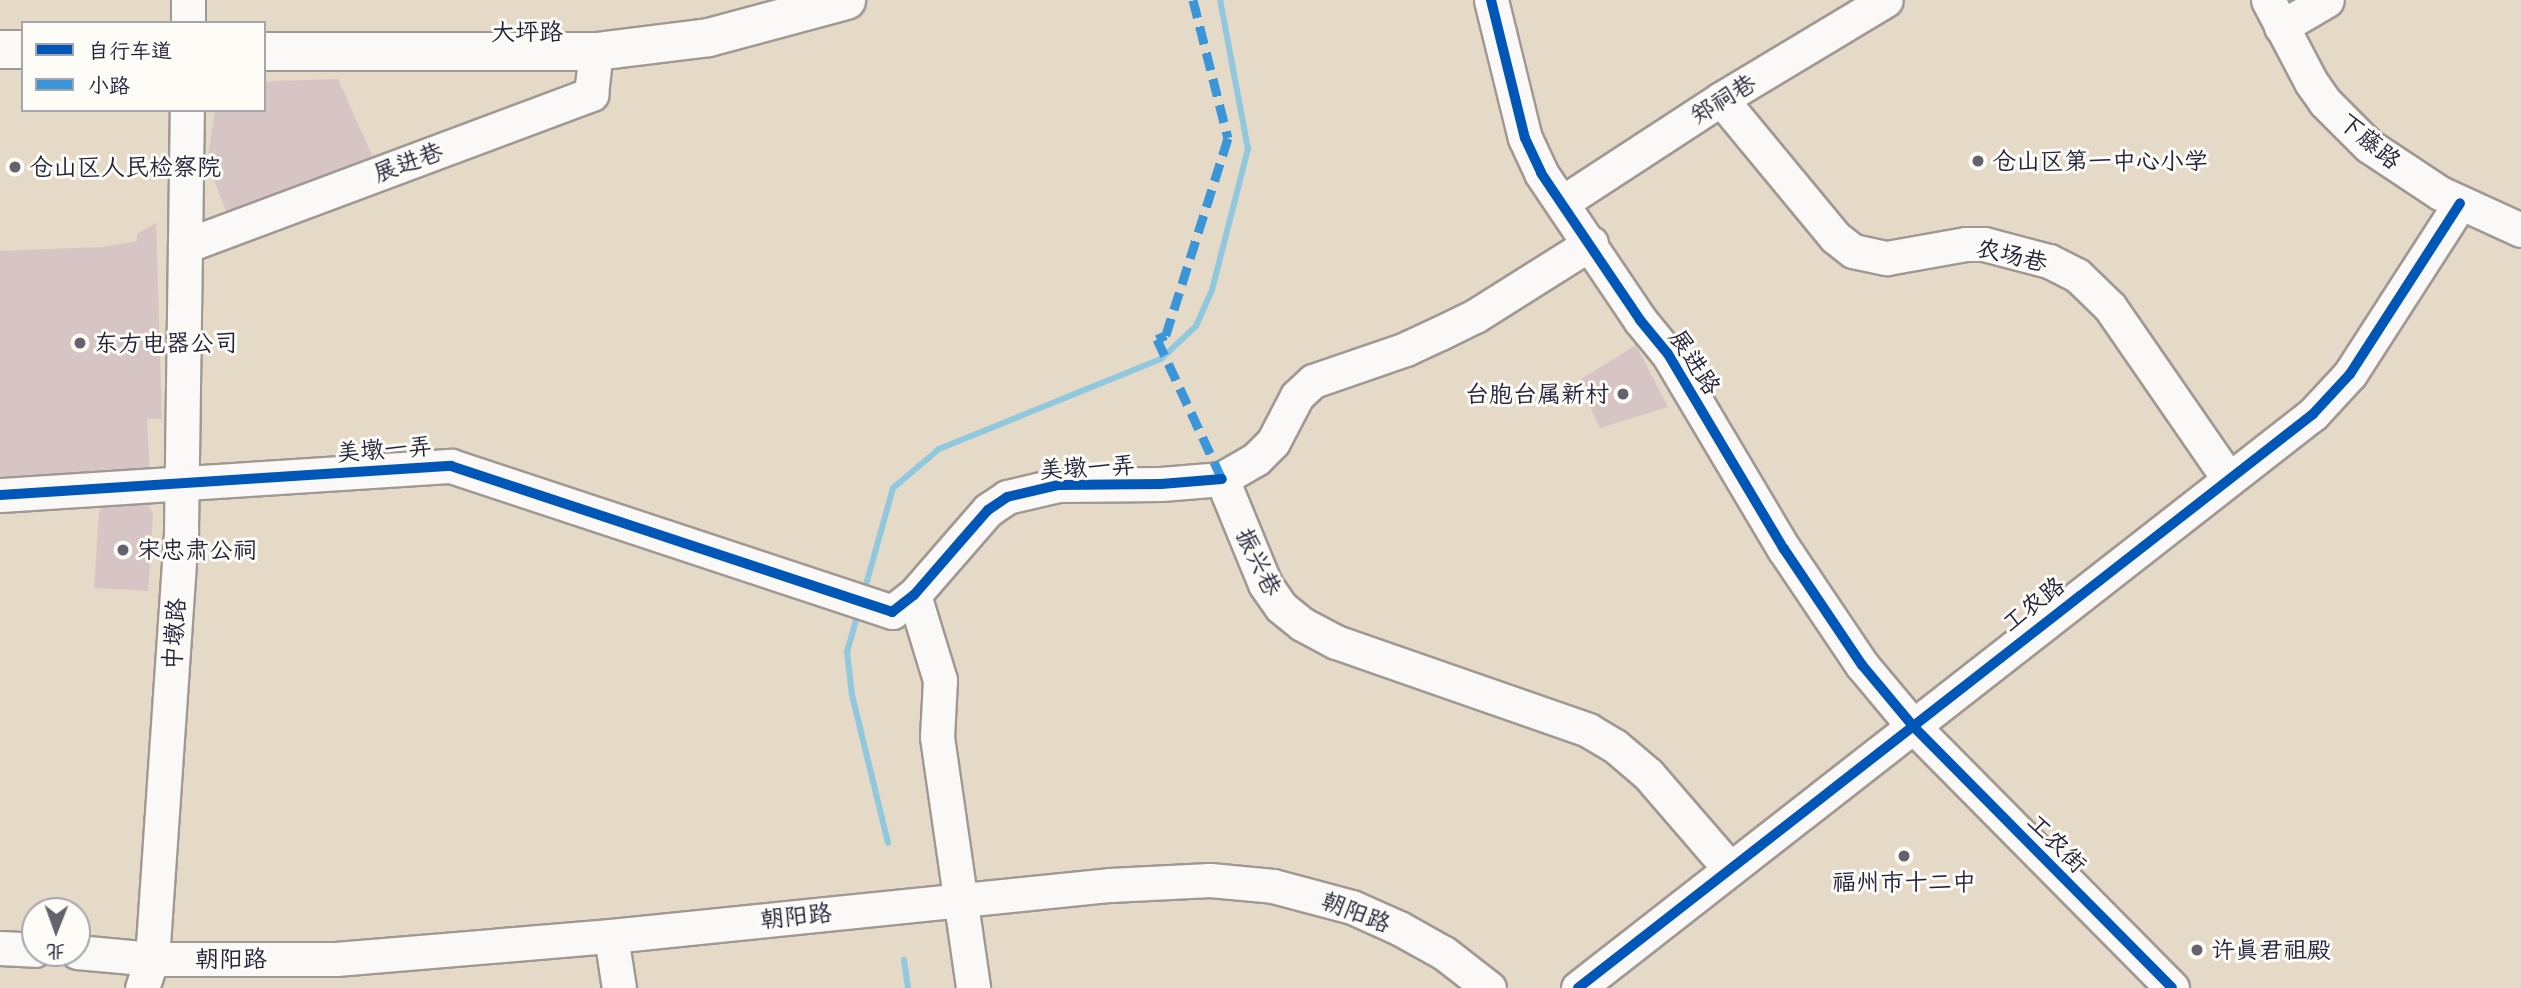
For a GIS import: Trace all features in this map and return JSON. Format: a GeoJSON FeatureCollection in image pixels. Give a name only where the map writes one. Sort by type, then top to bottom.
{"type":"FeatureCollection","features":[{"type":"Feature","properties":{"kind":"main road"},"geometry":{"type":"LineString","coordinates":[[266,51],[596,51],[708,37],[779,7],[846,0]]}},
{"type":"Feature","properties":{"kind":"main road","name":"大坪路"},"geometry":{"type":"LineString","coordinates":[[266,30],[595,32],[692,21],[779,7]]}},
{"type":"Feature","properties":{"kind":"main road"},"geometry":{"type":"LineString","coordinates":[[0,28],[21,28]]}},
{"type":"Feature","properties":{"kind":"main road"},"geometry":{"type":"LineString","coordinates":[[0,49],[21,49]]}},
{"type":"Feature","properties":{"kind":"street"},"geometry":{"type":"LineString","coordinates":[[188,0],[188,21]]}},
{"type":"Feature","properties":{"kind":"street","name":"展进路"},"geometry":{"type":"LineString","coordinates":[[1491,0],[1525,138],[1541,173],[1591,243],[1640,320],[1668,354],[1784,549],[1862,665],[1913,726]]}},
{"type":"Feature","properties":{"kind":"street","name":"郑祠巷"},"geometry":{"type":"LineString","coordinates":[[1563,202],[1721,99],[1886,0]]}},
{"type":"Feature","properties":{"kind":"street"},"geometry":{"type":"LineString","coordinates":[[2274,13],[2327,0]]}},
{"type":"Feature","properties":{"kind":"street","name":"下藤路"},"geometry":{"type":"LineString","coordinates":[[2274,13],[2311,82],[2355,133],[2383,156],[2460,203],[2521,230]]}},
{"type":"Feature","properties":{"kind":"street","name":"展进巷"},"geometry":{"type":"LineString","coordinates":[[185,246],[591,94],[596,51]]}},
{"type":"Feature","properties":{"kind":"street","name":"农场巷"},"geometry":{"type":"LineString","coordinates":[[1721,99],[1835,237],[1853,251],[1887,258],[1966,244],[1984,244],[2049,261],[2077,275],[2110,307],[2228,478]]}},
{"type":"Feature","properties":{"kind":"street","name":"中墩路"},"geometry":{"type":"LineString","coordinates":[[147,973],[182,483],[187,112]]}},
{"type":"Feature","properties":{"kind":"street","name":"工农路"},"geometry":{"type":"LineString","coordinates":[[1578,988],[2313,414],[2339,389],[2460,203]]}},
{"type":"Feature","properties":{"kind":"street"},"geometry":{"type":"LineString","coordinates":[[1223,479],[1265,451],[1285,424],[1297,396],[1313,381],[1406,349],[1475,316],[1591,243]]}},
{"type":"Feature","properties":{"kind":"street","name":"美墩一弄"},"geometry":{"type":"LineString","coordinates":[[0,495],[451,466],[834,594],[878,608],[897,610],[914,595],[988,510],[1017,493],[1058,485],[1161,484],[1223,479]]}},
{"type":"Feature","properties":{"kind":"street","name":"振兴巷"},"geometry":{"type":"LineString","coordinates":[[1223,479],[1265,584],[1281,607],[1302,624],[1336,642],[1588,730],[1615,747],[1648,774],[1730,869]]}},
{"type":"Feature","properties":{"kind":"street"},"geometry":{"type":"LineString","coordinates":[[914,595],[940,680],[937,737],[973,988]]}},
{"type":"Feature","properties":{"kind":"street","name":"工农街"},"geometry":{"type":"LineString","coordinates":[[1913,726],[2172,988]]}},
{"type":"Feature","properties":{"kind":"street","name":"朝阳路"},"geometry":{"type":"LineString","coordinates":[[91,956],[147,973],[611,936],[959,899],[1179,881],[1272,886],[1323,897],[1376,917],[1444,954],[1489,988]]}},
{"type":"Feature","properties":{"kind":"street"},"geometry":{"type":"LineString","coordinates":[[611,936],[619,988]]}},
{"type":"Feature","properties":{"kind":"street"},"geometry":{"type":"LineString","coordinates":[[0,948],[21,949]]}},
{"type":"Feature","properties":{"kind":"building"},"geometry":{"type":"Polygon","coordinates":[[[338,79],[376,164],[228,216],[207,162],[215,112],[266,112],[266,83],[338,79]]]}},
{"type":"Feature","properties":{"kind":"building","name":"东方电器公司"},"geometry":{"type":"Polygon","coordinates":[[[156,223],[162,419],[147,419],[150,478],[0,489],[0,251],[103,247],[137,241],[137,234],[156,223]]]}},
{"type":"Feature","properties":{"kind":"building","name":"台胞台属新村"},"geometry":{"type":"Polygon","coordinates":[[[1636,345],[1668,407],[1600,428],[1578,381],[1636,345]]]}},
{"type":"Feature","properties":{"kind":"building","name":"宋忠肃公祠"},"geometry":{"type":"Polygon","coordinates":[[[109,497],[143,498],[153,513],[148,591],[94,588],[99,512],[109,497]]]}},
{"type":"Feature","properties":{"kind":"waterway"},"geometry":{"type":"LineString","coordinates":[[864,592],[893,488],[939,449],[1161,359],[1196,326],[1212,290],[1248,149],[1220,0]]}},
{"type":"Feature","properties":{"kind":"waterway"},"geometry":{"type":"LineString","coordinates":[[858,613],[847,652],[852,695],[888,843]]}},
{"type":"Feature","properties":{"kind":"waterway"},"geometry":{"type":"LineString","coordinates":[[904,960],[908,988]]}},
{"type":"Feature","properties":{"kind":"marked path"},"geometry":{"type":"LineString","coordinates":[[1193,0],[1228,138],[1166,335],[1157,339],[1222,479]]}},
{"type":"Feature","properties":{"kind":"cycle path"},"geometry":{"type":"LineString","coordinates":[[1491,0],[1525,138],[1541,173],[1640,320],[1668,354],[1784,549],[1862,665],[1913,726],[2172,988]]}},
{"type":"Feature","properties":{"kind":"cycle path"},"geometry":{"type":"LineString","coordinates":[[1578,988],[2313,414],[2350,374],[2460,203]]}},
{"type":"Feature","properties":{"kind":"cycle path"},"geometry":{"type":"LineString","coordinates":[[0,495],[451,466],[892,612],[914,595],[988,510],[1007,497],[1058,485],[1161,484],[1222,479]]}},
{"type":"Feature","properties":{"kind":"place","name":"仓山区第一中心小学"},"geometry":{"type":"Point","coordinates":[1978,161]}},
{"type":"Feature","properties":{"kind":"place","name":"仓山区人民检察院"},"geometry":{"type":"Point","coordinates":[15,167]}},
{"type":"Feature","properties":{"kind":"place","name":"东方电器公司"},"geometry":{"type":"Point","coordinates":[80,343]}},
{"type":"Feature","properties":{"kind":"place","name":"台胞台属新村"},"geometry":{"type":"Point","coordinates":[1623,394]}},
{"type":"Feature","properties":{"kind":"place","name":"宋忠肃公祠"},"geometry":{"type":"Point","coordinates":[123,550]}},
{"type":"Feature","properties":{"kind":"place","name":"福州市十二中"},"geometry":{"type":"Point","coordinates":[1904,856]}},
{"type":"Feature","properties":{"kind":"place","name":"许真君祖殿"},"geometry":{"type":"Point","coordinates":[2197,950]}}]}
